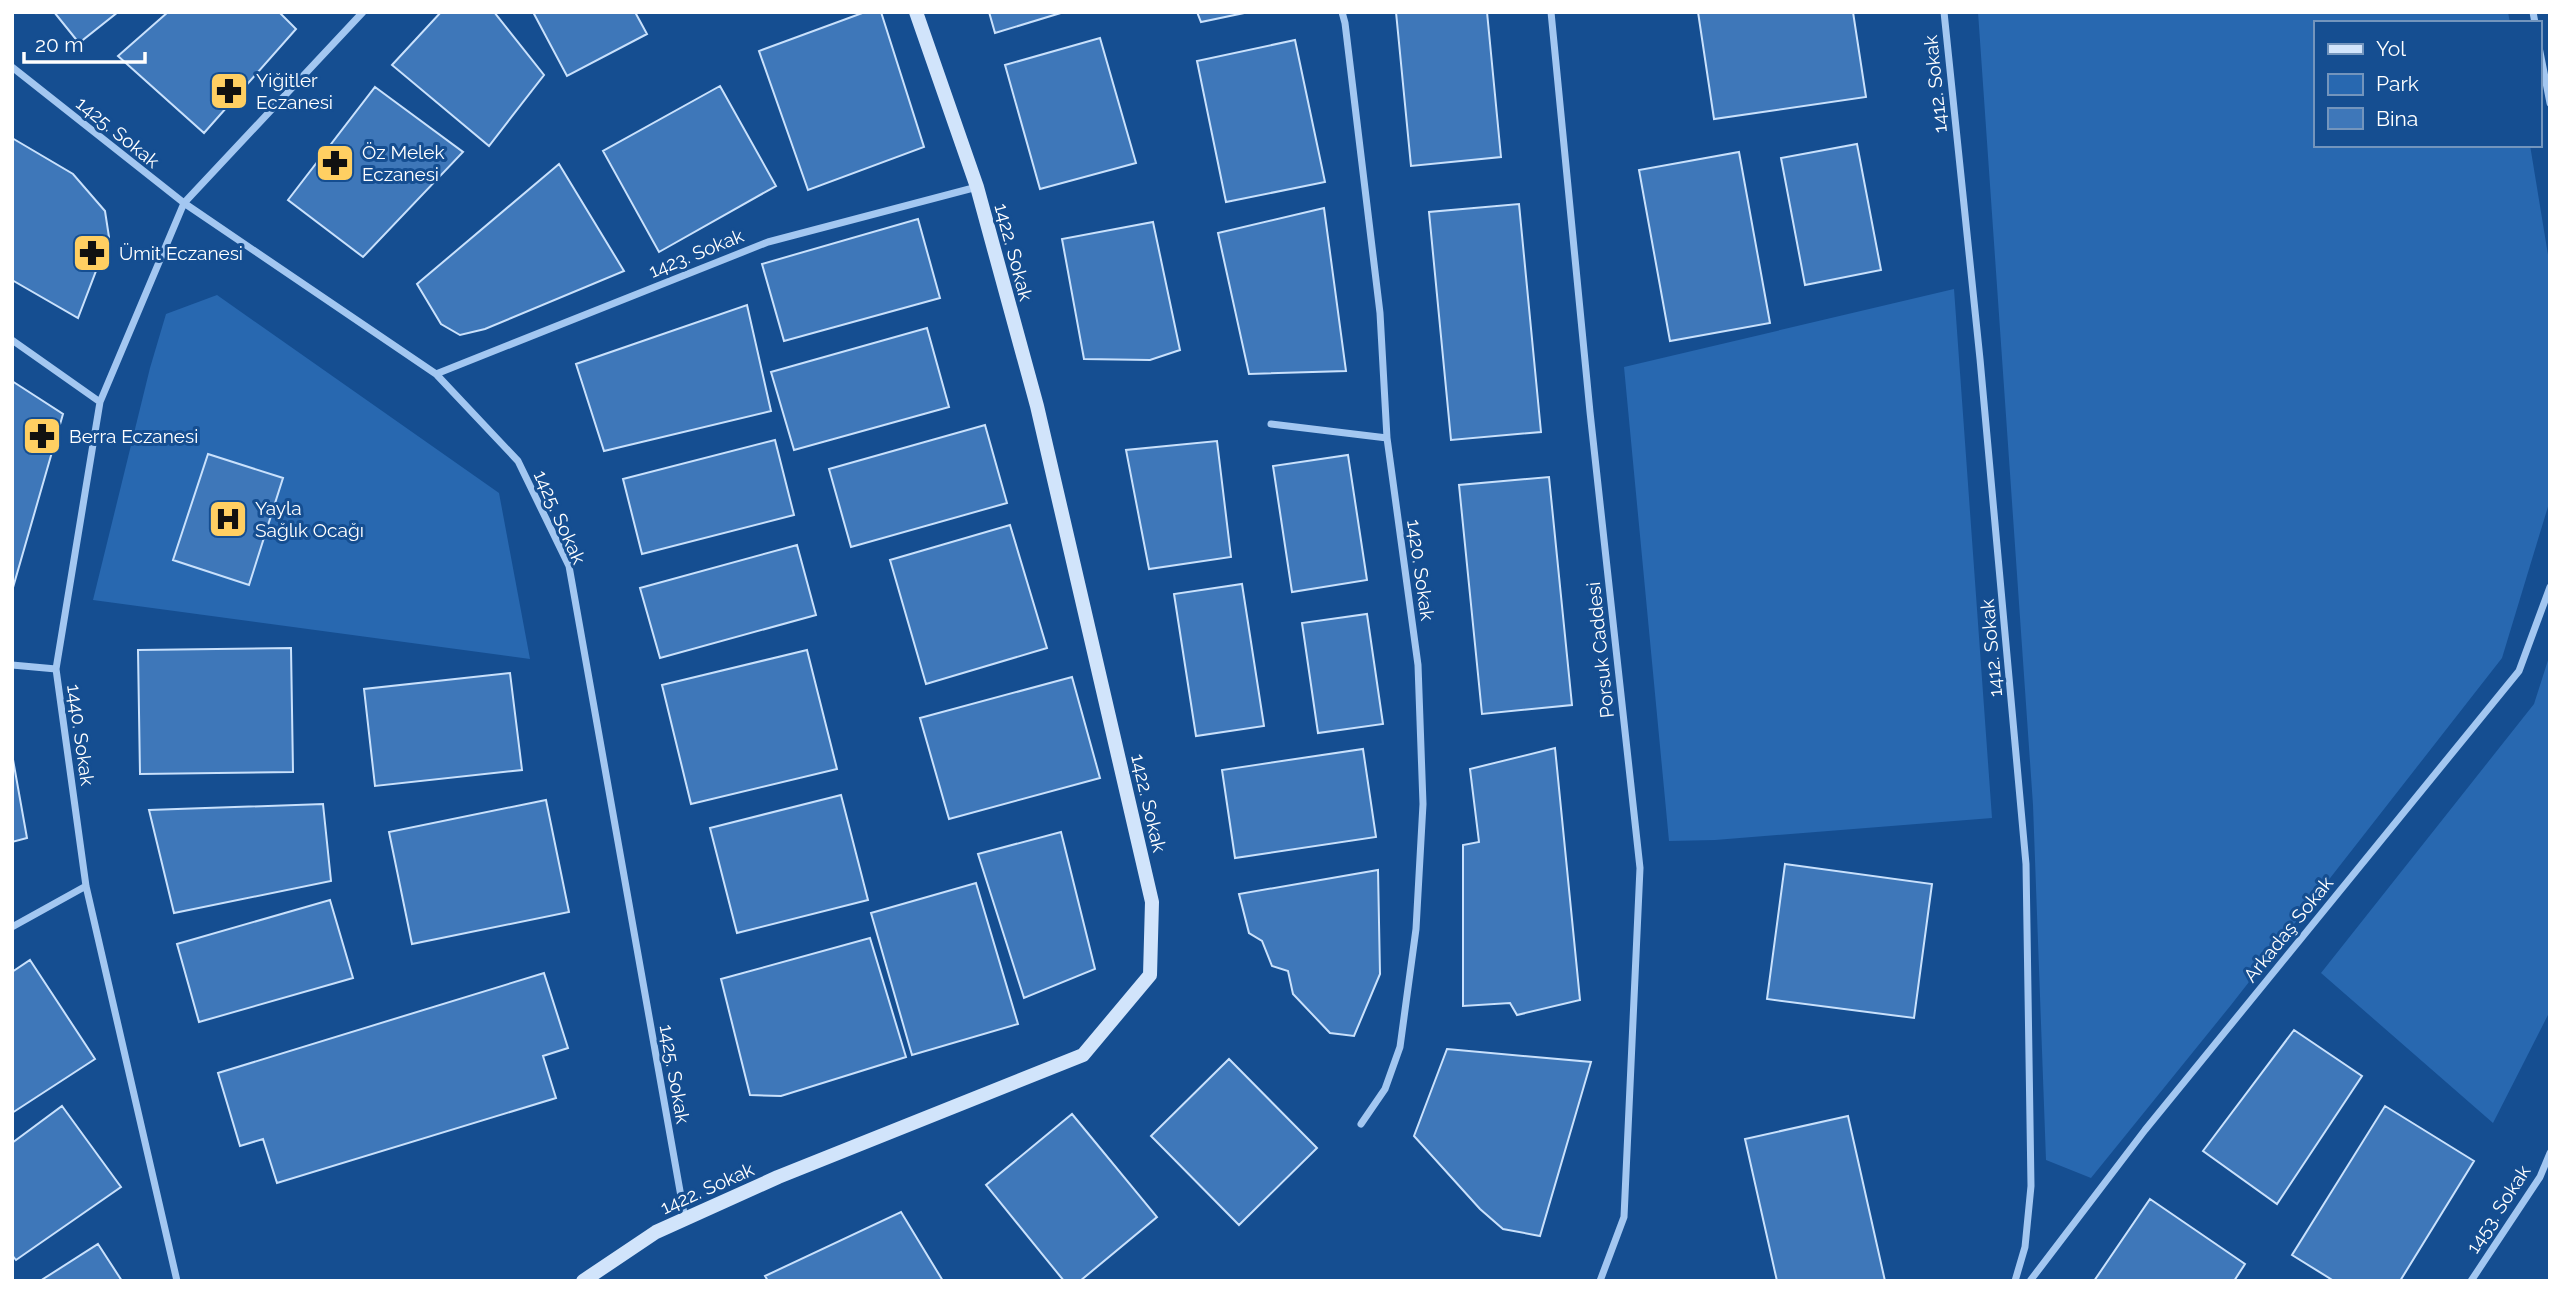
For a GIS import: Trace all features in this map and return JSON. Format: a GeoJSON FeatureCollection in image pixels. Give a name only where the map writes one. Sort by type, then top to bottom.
{"type":"FeatureCollection","features":[{"type":"Feature","properties":{"kind":"street"},"geometry":{"type":"LineString","coordinates":[[184,204],[363,12]]}},
{"type":"Feature","properties":{"kind":"street","name":"1422. Sokak"},"geometry":{"type":"LineString","coordinates":[[583,1281],[656,1232],[778,1177],[1083,1055],[1150,975],[1152,902],[1037,406],[976,187],[916,12]]}},
{"type":"Feature","properties":{"kind":"street","name":"1420. Sokak"},"geometry":{"type":"LineString","coordinates":[[1342,12],[1380,313],[1387,438],[1418,664],[1423,804],[1416,929],[1400,1047],[1385,1089],[1361,1124]]}},
{"type":"Feature","properties":{"kind":"street","name":"Porsuk Caddesi"},"geometry":{"type":"LineString","coordinates":[[1551,12],[1640,868],[1624,1217],[1600,1281]]}},
{"type":"Feature","properties":{"kind":"street","name":"1412. Sokak"},"geometry":{"type":"LineString","coordinates":[[1944,12],[1980,359],[2026,864],[2031,1186],[2025,1247],[2015,1281]]}},
{"type":"Feature","properties":{"kind":"street"},"geometry":{"type":"LineString","coordinates":[[2541,57],[2550,103]]}},
{"type":"Feature","properties":{"kind":"street","name":"1425. Sokak"},"geometry":{"type":"LineString","coordinates":[[12,67],[184,204],[436,374],[518,461],[569,566],[685,1219]]}},
{"type":"Feature","properties":{"kind":"street","name":"1423. Sokak"},"geometry":{"type":"LineString","coordinates":[[436,374],[768,242],[976,187]]}},
{"type":"Feature","properties":{"kind":"street","name":"1440. Sokak"},"geometry":{"type":"LineString","coordinates":[[177,1281],[86,886],[57,669],[100,402],[184,204]]}},
{"type":"Feature","properties":{"kind":"street"},"geometry":{"type":"LineString","coordinates":[[12,340],[100,402]]}},
{"type":"Feature","properties":{"kind":"street"},"geometry":{"type":"LineString","coordinates":[[1271,424],[1387,438]]}},
{"type":"Feature","properties":{"kind":"street","name":"Arkadaş Sokak"},"geometry":{"type":"LineString","coordinates":[[2030,1281],[2145,1130],[2519,671],[2550,587]]}},
{"type":"Feature","properties":{"kind":"street"},"geometry":{"type":"LineString","coordinates":[[12,664],[57,669]]}},
{"type":"Feature","properties":{"kind":"street"},"geometry":{"type":"LineString","coordinates":[[12,927],[86,886]]}},
{"type":"Feature","properties":{"kind":"street","name":"1453. Sokak"},"geometry":{"type":"LineString","coordinates":[[2471,1281],[2540,1177],[2550,1153]]}},
{"type":"Feature","properties":{"kind":"green space"},"geometry":{"type":"Polygon","coordinates":[[[1978,12],[2508,12],[2510,21],[2314,21],[2314,147],[2530,147],[2550,267],[2550,500],[2502,658],[2231,1005],[2091,1178],[2046,1160],[2033,805],[1978,12]]]}},
{"type":"Feature","properties":{"kind":"green space"},"geometry":{"type":"Polygon","coordinates":[[[1954,289],[1992,818],[1715,840],[1669,841],[1624,367],[1954,289]]]}},
{"type":"Feature","properties":{"kind":"green space"},"geometry":{"type":"Polygon","coordinates":[[[217,295],[499,493],[530,659],[93,600],[150,368],[166,314],[217,295]]]}},
{"type":"Feature","properties":{"kind":"green space"},"geometry":{"type":"Polygon","coordinates":[[[2550,654],[2550,1011],[2493,1123],[2321,973],[2534,704],[2550,654]]]}},
{"type":"Feature","properties":{"kind":"building"},"geometry":{"type":"Polygon","coordinates":[[[54,12],[118,12],[79,43],[54,12]]]}},
{"type":"Feature","properties":{"kind":"building"},"geometry":{"type":"Polygon","coordinates":[[[168,12],[279,12],[296,29],[204,133],[118,56],[168,12]]]}},
{"type":"Feature","properties":{"kind":"building"},"geometry":{"type":"Polygon","coordinates":[[[441,12],[494,12],[544,75],[489,146],[392,65],[441,12]]]}},
{"type":"Feature","properties":{"kind":"building"},"geometry":{"type":"Polygon","coordinates":[[[533,12],[635,12],[647,34],[567,76],[533,12]]]}},
{"type":"Feature","properties":{"kind":"building"},"geometry":{"type":"Polygon","coordinates":[[[865,12],[881,12],[924,147],[808,190],[759,51],[865,12]]]}},
{"type":"Feature","properties":{"kind":"building"},"geometry":{"type":"Polygon","coordinates":[[[989,12],[1064,12],[995,33],[989,12]]]}},
{"type":"Feature","properties":{"kind":"building"},"geometry":{"type":"Polygon","coordinates":[[[1197,12],[1249,12],[1201,22],[1197,12]]]}},
{"type":"Feature","properties":{"kind":"building"},"geometry":{"type":"Polygon","coordinates":[[[1396,12],[1487,12],[1501,157],[1411,166],[1396,12]]]}},
{"type":"Feature","properties":{"kind":"building"},"geometry":{"type":"Polygon","coordinates":[[[1698,12],[1853,12],[1866,97],[1714,119],[1698,12]]]}},
{"type":"Feature","properties":{"kind":"building"},"geometry":{"type":"Polygon","coordinates":[[[1100,38],[1136,163],[1040,189],[1005,65],[1100,38]]]}},
{"type":"Feature","properties":{"kind":"building"},"geometry":{"type":"Polygon","coordinates":[[[1295,40],[1325,182],[1226,202],[1197,61],[1295,40]]]}},
{"type":"Feature","properties":{"kind":"building"},"geometry":{"type":"Polygon","coordinates":[[[720,86],[776,186],[659,252],[603,151],[720,86]]]}},
{"type":"Feature","properties":{"kind":"building"},"geometry":{"type":"Polygon","coordinates":[[[375,87],[463,152],[363,257],[288,200],[375,87]]]}},
{"type":"Feature","properties":{"kind":"building"},"geometry":{"type":"Polygon","coordinates":[[[12,138],[73,174],[105,211],[109,237],[78,318],[12,280],[12,138]]]}},
{"type":"Feature","properties":{"kind":"building"},"geometry":{"type":"Polygon","coordinates":[[[1857,144],[1881,270],[1805,285],[1781,158],[1857,144]]]}},
{"type":"Feature","properties":{"kind":"building"},"geometry":{"type":"Polygon","coordinates":[[[1739,152],[1770,323],[1670,341],[1639,170],[1739,152]]]}},
{"type":"Feature","properties":{"kind":"building"},"geometry":{"type":"Polygon","coordinates":[[[559,164],[624,271],[485,329],[460,335],[441,324],[417,284],[559,164]]]}},
{"type":"Feature","properties":{"kind":"building"},"geometry":{"type":"Polygon","coordinates":[[[1519,204],[1541,432],[1451,440],[1429,212],[1519,204]]]}},
{"type":"Feature","properties":{"kind":"building"},"geometry":{"type":"Polygon","coordinates":[[[1324,208],[1346,371],[1249,374],[1218,233],[1324,208]]]}},
{"type":"Feature","properties":{"kind":"building"},"geometry":{"type":"Polygon","coordinates":[[[918,219],[940,298],[784,341],[762,264],[918,219]]]}},
{"type":"Feature","properties":{"kind":"building"},"geometry":{"type":"Polygon","coordinates":[[[1153,222],[1180,350],[1150,360],[1084,359],[1062,239],[1153,222]]]}},
{"type":"Feature","properties":{"kind":"building"},"geometry":{"type":"Polygon","coordinates":[[[747,305],[771,411],[604,451],[576,364],[747,305]]]}},
{"type":"Feature","properties":{"kind":"building"},"geometry":{"type":"Polygon","coordinates":[[[927,328],[949,407],[794,450],[771,372],[927,328]]]}},
{"type":"Feature","properties":{"kind":"building"},"geometry":{"type":"Polygon","coordinates":[[[12,381],[63,414],[12,591],[12,381]]]}},
{"type":"Feature","properties":{"kind":"building"},"geometry":{"type":"Polygon","coordinates":[[[985,425],[1007,503],[851,547],[829,469],[985,425]]]}},
{"type":"Feature","properties":{"kind":"building"},"geometry":{"type":"Polygon","coordinates":[[[775,440],[794,515],[642,554],[623,479],[775,440]]]}},
{"type":"Feature","properties":{"kind":"building"},"geometry":{"type":"Polygon","coordinates":[[[1217,441],[1231,557],[1149,569],[1126,450],[1217,441]]]}},
{"type":"Feature","properties":{"kind":"building","name":"Yayla Sağlık Ocağı"},"geometry":{"type":"Polygon","coordinates":[[[208,454],[283,478],[249,585],[173,560],[208,454]]]}},
{"type":"Feature","properties":{"kind":"building"},"geometry":{"type":"Polygon","coordinates":[[[1348,455],[1367,580],[1292,592],[1273,466],[1348,455]]]}},
{"type":"Feature","properties":{"kind":"building"},"geometry":{"type":"Polygon","coordinates":[[[1549,477],[1572,705],[1482,714],[1459,485],[1549,477]]]}},
{"type":"Feature","properties":{"kind":"building"},"geometry":{"type":"Polygon","coordinates":[[[1010,525],[1047,648],[926,684],[890,560],[1010,525]]]}},
{"type":"Feature","properties":{"kind":"building"},"geometry":{"type":"Polygon","coordinates":[[[797,545],[816,615],[660,658],[640,588],[797,545]]]}},
{"type":"Feature","properties":{"kind":"building"},"geometry":{"type":"Polygon","coordinates":[[[1242,584],[1264,726],[1196,736],[1174,594],[1242,584]]]}},
{"type":"Feature","properties":{"kind":"building"},"geometry":{"type":"Polygon","coordinates":[[[1367,614],[1383,724],[1318,733],[1302,623],[1367,614]]]}},
{"type":"Feature","properties":{"kind":"building"},"geometry":{"type":"Polygon","coordinates":[[[291,648],[293,772],[140,774],[138,650],[291,648]]]}},
{"type":"Feature","properties":{"kind":"building"},"geometry":{"type":"Polygon","coordinates":[[[807,650],[837,769],[691,804],[662,685],[807,650]]]}},
{"type":"Feature","properties":{"kind":"building"},"geometry":{"type":"Polygon","coordinates":[[[510,673],[522,770],[375,786],[364,689],[510,673]]]}},
{"type":"Feature","properties":{"kind":"building"},"geometry":{"type":"Polygon","coordinates":[[[1072,677],[1100,778],[949,819],[920,718],[1072,677]]]}},
{"type":"Feature","properties":{"kind":"building"},"geometry":{"type":"Polygon","coordinates":[[[1555,748],[1580,1000],[1517,1015],[1510,1003],[1463,1006],[1463,845],[1479,842],[1470,769],[1555,748]]]}},
{"type":"Feature","properties":{"kind":"building"},"geometry":{"type":"Polygon","coordinates":[[[1363,749],[1376,837],[1235,858],[1222,770],[1363,749]]]}},
{"type":"Feature","properties":{"kind":"building"},"geometry":{"type":"Polygon","coordinates":[[[12,754],[27,838],[12,842],[12,754]]]}},
{"type":"Feature","properties":{"kind":"building"},"geometry":{"type":"Polygon","coordinates":[[[841,795],[868,900],[737,933],[710,828],[841,795]]]}},
{"type":"Feature","properties":{"kind":"building"},"geometry":{"type":"Polygon","coordinates":[[[546,800],[569,912],[412,944],[389,832],[546,800]]]}},
{"type":"Feature","properties":{"kind":"building"},"geometry":{"type":"Polygon","coordinates":[[[323,804],[331,881],[174,913],[149,810],[323,804]]]}},
{"type":"Feature","properties":{"kind":"building"},"geometry":{"type":"Polygon","coordinates":[[[1061,832],[1095,969],[1024,998],[978,854],[1061,832]]]}},
{"type":"Feature","properties":{"kind":"building"},"geometry":{"type":"Polygon","coordinates":[[[1785,864],[1932,884],[1914,1018],[1767,999],[1785,864]]]}},
{"type":"Feature","properties":{"kind":"building"},"geometry":{"type":"Polygon","coordinates":[[[1378,870],[1380,974],[1354,1036],[1330,1033],[1293,994],[1288,971],[1272,966],[1262,941],[1249,933],[1239,894],[1378,870]]]}},
{"type":"Feature","properties":{"kind":"building"},"geometry":{"type":"Polygon","coordinates":[[[976,883],[1018,1024],[912,1055],[871,913],[976,883]]]}},
{"type":"Feature","properties":{"kind":"building"},"geometry":{"type":"Polygon","coordinates":[[[330,900],[353,978],[199,1022],[177,944],[330,900]]]}},
{"type":"Feature","properties":{"kind":"building"},"geometry":{"type":"Polygon","coordinates":[[[870,938],[906,1057],[781,1096],[750,1095],[721,979],[870,938]]]}},
{"type":"Feature","properties":{"kind":"building"},"geometry":{"type":"Polygon","coordinates":[[[30,960],[95,1059],[12,1113],[12,972],[30,960]]]}},
{"type":"Feature","properties":{"kind":"building"},"geometry":{"type":"Polygon","coordinates":[[[544,973],[568,1048],[543,1056],[556,1098],[277,1183],[263,1139],[240,1146],[218,1073],[544,973]]]}},
{"type":"Feature","properties":{"kind":"building"},"geometry":{"type":"Polygon","coordinates":[[[2294,1030],[2362,1076],[2277,1204],[2203,1151],[2294,1030]]]}},
{"type":"Feature","properties":{"kind":"building"},"geometry":{"type":"Polygon","coordinates":[[[1447,1049],[1591,1062],[1540,1236],[1503,1229],[1480,1209],[1414,1136],[1447,1049]]]}},
{"type":"Feature","properties":{"kind":"building"},"geometry":{"type":"Polygon","coordinates":[[[1229,1059],[1317,1148],[1239,1225],[1151,1136],[1229,1059]]]}},
{"type":"Feature","properties":{"kind":"building"},"geometry":{"type":"Polygon","coordinates":[[[62,1106],[121,1187],[16,1260],[12,1255],[12,1143],[62,1106]]]}},
{"type":"Feature","properties":{"kind":"building"},"geometry":{"type":"Polygon","coordinates":[[[2385,1106],[2474,1161],[2400,1281],[2334,1281],[2292,1255],[2385,1106]]]}},
{"type":"Feature","properties":{"kind":"building"},"geometry":{"type":"Polygon","coordinates":[[[1072,1114],[1157,1217],[1080,1281],[1064,1281],[986,1185],[1072,1114]]]}},
{"type":"Feature","properties":{"kind":"building"},"geometry":{"type":"Polygon","coordinates":[[[1848,1116],[1885,1281],[1777,1281],[1745,1139],[1848,1116]]]}},
{"type":"Feature","properties":{"kind":"building"},"geometry":{"type":"Polygon","coordinates":[[[2150,1199],[2245,1264],[2234,1281],[2094,1281],[2150,1199]]]}},
{"type":"Feature","properties":{"kind":"building"},"geometry":{"type":"Polygon","coordinates":[[[901,1212],[943,1281],[768,1281],[765,1276],[901,1212]]]}},
{"type":"Feature","properties":{"kind":"building"},"geometry":{"type":"Polygon","coordinates":[[[98,1244],[122,1281],[40,1281],[98,1244]]]}},
{"type":"Feature","properties":{"kind":"place","name":"Yiğitler Eczanesi"},"geometry":{"type":"Point","coordinates":[229,91]}},
{"type":"Feature","properties":{"kind":"place","name":"Öz Melek Eczanesi"},"geometry":{"type":"Point","coordinates":[335,163]}},
{"type":"Feature","properties":{"kind":"place","name":"Ümit Eczanesi"},"geometry":{"type":"Point","coordinates":[92,253]}},
{"type":"Feature","properties":{"kind":"place","name":"Berra Eczanesi"},"geometry":{"type":"Point","coordinates":[42,436]}},
{"type":"Feature","properties":{"kind":"place","name":"Yayla Sağlık Ocağı"},"geometry":{"type":"Point","coordinates":[228,519]}}]}
